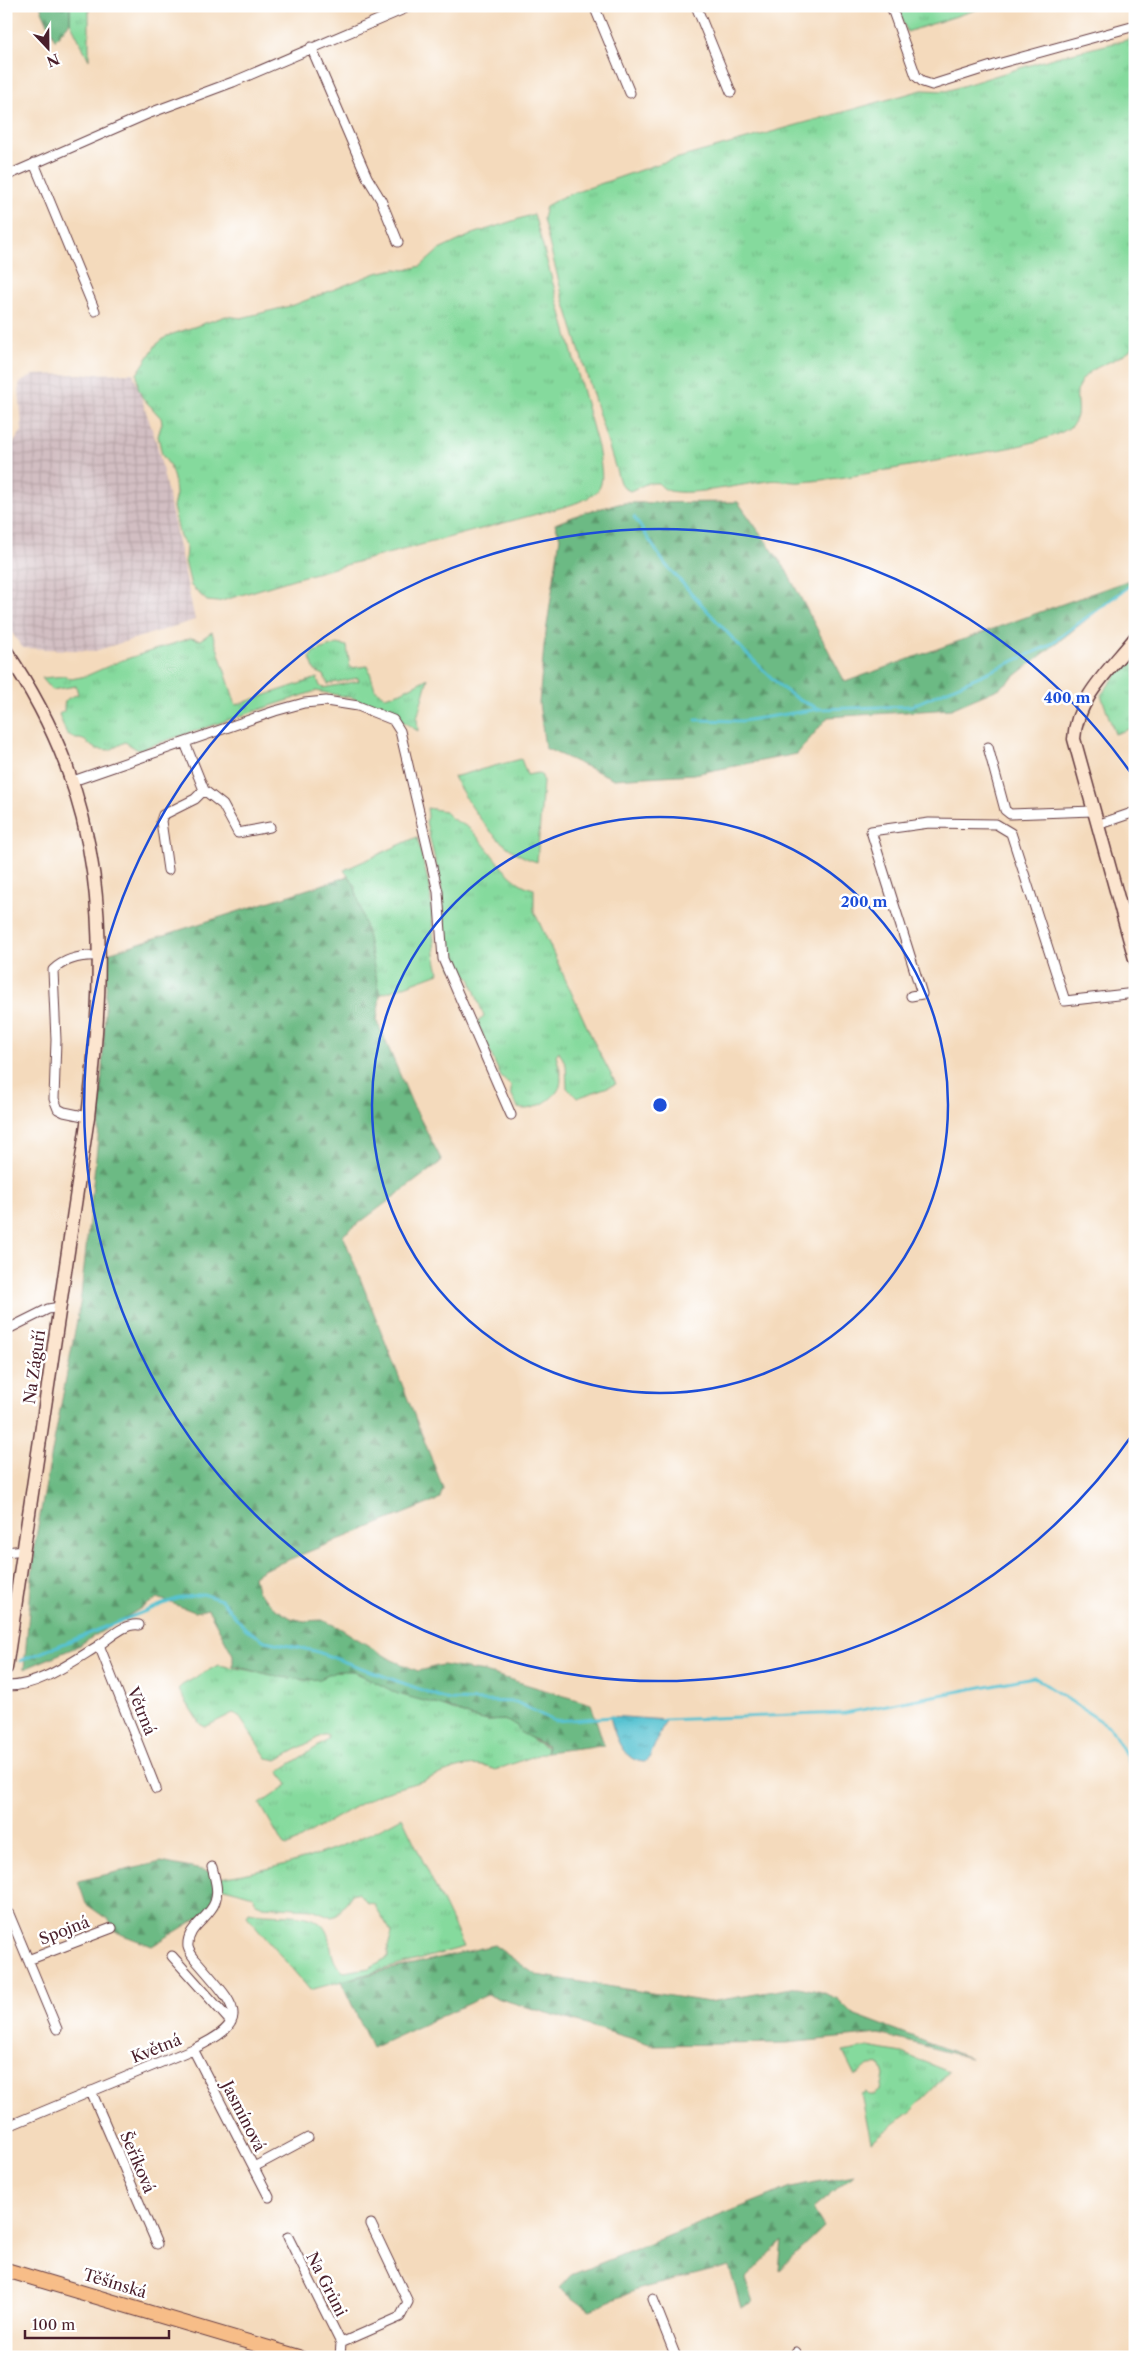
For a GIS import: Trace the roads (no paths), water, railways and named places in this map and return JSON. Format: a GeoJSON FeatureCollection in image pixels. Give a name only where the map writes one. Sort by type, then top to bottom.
{"type":"FeatureCollection","features":[{"type":"Feature","properties":{"kind":"main road","name":"Těšínská"},"geometry":{"type":"LineString","coordinates":[[6,2270],[299,2357]]}},
{"type":"Feature","properties":{"kind":"street"},"geometry":{"type":"LineString","coordinates":[[6,176],[150,113],[233,82],[311,47],[411,6]]}},
{"type":"Feature","properties":{"kind":"street"},"geometry":{"type":"LineString","coordinates":[[594,6],[630,93]]}},
{"type":"Feature","properties":{"kind":"street"},"geometry":{"type":"LineString","coordinates":[[696,6],[731,92]]}},
{"type":"Feature","properties":{"kind":"street"},"geometry":{"type":"LineString","coordinates":[[891,6],[916,76],[923,82],[932,85],[1002,63],[1135,26]]}},
{"type":"Feature","properties":{"kind":"street"},"geometry":{"type":"LineString","coordinates":[[311,47],[367,178],[382,200],[398,242]]}},
{"type":"Feature","properties":{"kind":"street"},"geometry":{"type":"LineString","coordinates":[[34,163],[95,311]]}},
{"type":"Feature","properties":{"kind":"street"},"geometry":{"type":"LineString","coordinates":[[1135,638],[1085,702],[1075,726],[1074,746],[1135,958]]}},
{"type":"Feature","properties":{"kind":"street","name":"Na Záguří"},"geometry":{"type":"LineString","coordinates":[[6,651],[46,717],[73,781],[94,867],[100,956],[96,1048],[88,1117],[6,1668]]}},
{"type":"Feature","properties":{"kind":"street"},"geometry":{"type":"LineString","coordinates":[[73,781],[186,743],[275,710],[304,703],[326,701],[358,706],[393,720],[400,731],[404,745],[412,788],[438,892],[443,959],[511,1115]]}},
{"type":"Feature","properties":{"kind":"street"},"geometry":{"type":"LineString","coordinates":[[186,743],[204,790],[224,805],[238,833],[270,828]]}},
{"type":"Feature","properties":{"kind":"street"},"geometry":{"type":"LineString","coordinates":[[988,747],[1005,810],[1010,814],[1093,811]]}},
{"type":"Feature","properties":{"kind":"street"},"geometry":{"type":"LineString","coordinates":[[168,870],[161,821],[163,815],[196,799],[204,790]]}},
{"type":"Feature","properties":{"kind":"street"},"geometry":{"type":"LineString","coordinates":[[1096,825],[1135,812]]}},
{"type":"Feature","properties":{"kind":"street"},"geometry":{"type":"LineString","coordinates":[[911,996],[926,994],[871,831],[929,823],[996,824],[1011,833],[1065,1001],[1135,993]]}},
{"type":"Feature","properties":{"kind":"street"},"geometry":{"type":"LineString","coordinates":[[88,1117],[58,1109],[54,1099],[56,1040],[53,970],[61,963],[73,958],[100,956]]}},
{"type":"Feature","properties":{"kind":"street"},"geometry":{"type":"LineString","coordinates":[[6,1330],[48,1309],[60,1307]]}},
{"type":"Feature","properties":{"kind":"street"},"geometry":{"type":"LineString","coordinates":[[6,1552],[24,1550]]}},
{"type":"Feature","properties":{"kind":"street"},"geometry":{"type":"LineString","coordinates":[[6,1686],[21,1685],[34,1681],[99,1645],[118,1632],[134,1625],[139,1626]]}},
{"type":"Feature","properties":{"kind":"street","name":"Větrná"},"geometry":{"type":"LineString","coordinates":[[99,1645],[156,1789]]}},
{"type":"Feature","properties":{"kind":"street"},"geometry":{"type":"LineString","coordinates":[[212,1867],[216,1886],[215,1901],[211,1910],[190,1935],[187,1943],[189,1952],[229,1999],[233,2011],[231,2022]]}},
{"type":"Feature","properties":{"kind":"street","name":"Spojná"},"geometry":{"type":"LineString","coordinates":[[6,1913],[9,1914],[57,2029]]}},
{"type":"Feature","properties":{"kind":"street","name":"Spojná"},"geometry":{"type":"LineString","coordinates":[[28,1960],[112,1928]]}},
{"type":"Feature","properties":{"kind":"street"},"geometry":{"type":"LineString","coordinates":[[172,1956],[231,2022]]}},
{"type":"Feature","properties":{"kind":"street","name":"Květná"},"geometry":{"type":"LineString","coordinates":[[6,2127],[193,2050],[221,2036],[231,2022]]}},
{"type":"Feature","properties":{"kind":"street","name":"Jasmínová"},"geometry":{"type":"LineString","coordinates":[[193,2050],[269,2197]]}},
{"type":"Feature","properties":{"kind":"street","name":"Šeříková"},"geometry":{"type":"LineString","coordinates":[[91,2091],[157,2244]]}},
{"type":"Feature","properties":{"kind":"street"},"geometry":{"type":"LineString","coordinates":[[254,2167],[308,2138]]}},
{"type":"Feature","properties":{"kind":"street"},"geometry":{"type":"LineString","coordinates":[[340,2357],[341,2344],[400,2317],[408,2302],[371,2224]]}},
{"type":"Feature","properties":{"kind":"street","name":"Na Grůni"},"geometry":{"type":"LineString","coordinates":[[288,2237],[341,2344]]}},
{"type":"Feature","properties":{"kind":"street"},"geometry":{"type":"LineString","coordinates":[[653,2299],[676,2357]]}},
{"type":"Feature","properties":{"kind":"water"},"geometry":{"type":"Polygon","coordinates":[[[610,1716],[666,1720],[649,1758],[645,1762],[637,1761],[625,1752],[617,1739],[610,1716]]]}},
{"type":"Feature","properties":{"kind":"waterway"},"geometry":{"type":"LineString","coordinates":[[634,517],[665,564],[744,651],[782,688],[799,700],[820,709],[911,706],[1048,646],[1135,582]]}},
{"type":"Feature","properties":{"kind":"waterway"},"geometry":{"type":"LineString","coordinates":[[696,720],[742,721],[819,709]]}},
{"type":"Feature","properties":{"kind":"waterway"},"geometry":{"type":"LineString","coordinates":[[20,1661],[176,1599],[203,1594],[221,1600],[246,1629],[265,1641],[315,1651],[449,1700],[516,1702],[554,1721],[613,1717]]}},
{"type":"Feature","properties":{"kind":"waterway"},"geometry":{"type":"LineString","coordinates":[[663,1720],[845,1713],[1034,1677],[1110,1727],[1126,1755],[1135,1780]]}}]}
